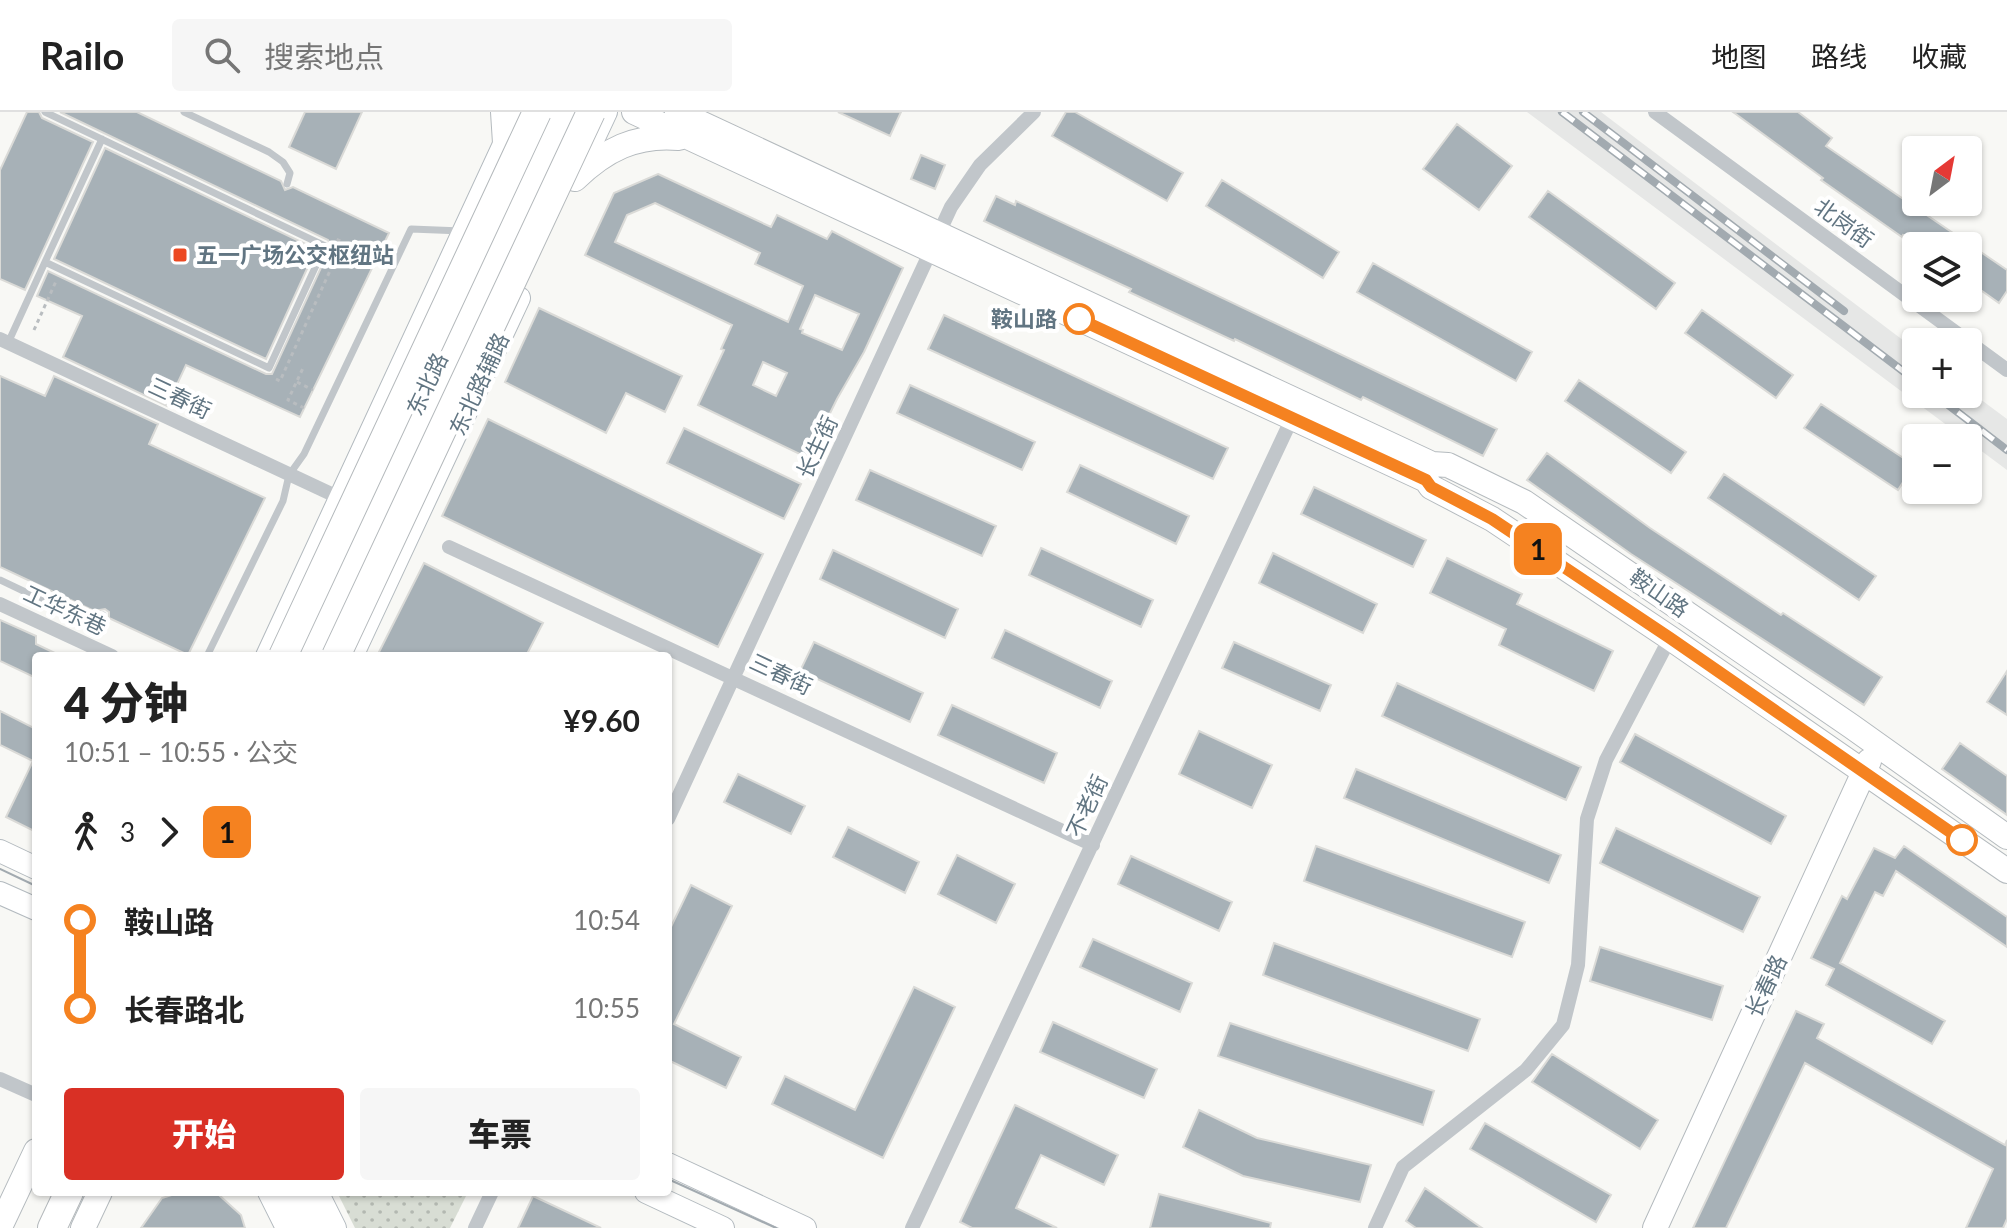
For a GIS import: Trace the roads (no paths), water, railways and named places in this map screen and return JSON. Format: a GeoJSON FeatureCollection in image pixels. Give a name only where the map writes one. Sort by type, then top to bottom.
{"type":"FeatureCollection","features":[{"type":"Feature","properties":{"kind":"highway","name":"东北路"},"geometry":{"type":"LineString","coordinates":[[285,652],[537,112]]}},
{"type":"Feature","properties":{"kind":"highway","name":"东北路"},"geometry":{"type":"LineString","coordinates":[[338,652],[591,112]]}},
{"type":"Feature","properties":{"kind":"highway"},"geometry":{"type":"LineString","coordinates":[[30,1228],[45,1196]]}},
{"type":"Feature","properties":{"kind":"highway"},"geometry":{"type":"LineString","coordinates":[[52,1228],[67,1196]]}},
{"type":"Feature","properties":{"kind":"highway"},"geometry":{"type":"LineString","coordinates":[[297,1196],[312,1228]]}},
{"type":"Feature","properties":{"kind":"main road"},"geometry":{"type":"LineString","coordinates":[[503,112],[505,143]]}},
{"type":"Feature","properties":{"kind":"main road"},"geometry":{"type":"LineString","coordinates":[[269,652],[521,112]]}},
{"type":"Feature","properties":{"kind":"main road"},"geometry":{"type":"LineString","coordinates":[[521,112],[533,158]]}},
{"type":"Feature","properties":{"kind":"main road","name":"东北路"},"geometry":{"type":"LineString","coordinates":[[527,193],[533,158],[554,112]]}},
{"type":"Feature","properties":{"kind":"main road","name":"东北路"},"geometry":{"type":"LineString","coordinates":[[301,652],[377,508],[527,193],[575,112]]}},
{"type":"Feature","properties":{"kind":"main road","name":"东北路辅路"},"geometry":{"type":"LineString","coordinates":[[354,652],[606,112]]}},
{"type":"Feature","properties":{"kind":"main road","name":"鞍山路"},"geometry":{"type":"LineString","coordinates":[[634,112],[936,243],[1296,410],[1432,464],[1448,465],[1524,502],[1876,743],[2007,837]]}},
{"type":"Feature","properties":{"kind":"main road","name":"鞍山路"},"geometry":{"type":"LineString","coordinates":[[677,112],[936,243]]}},
{"type":"Feature","properties":{"kind":"main road"},"geometry":{"type":"LineString","coordinates":[[698,112],[725,134]]}},
{"type":"Feature","properties":{"kind":"main road"},"geometry":{"type":"LineString","coordinates":[[575,179],[594,160],[614,148],[641,139],[664,136],[691,138]]}},
{"type":"Feature","properties":{"kind":"main road","name":"鞍山路"},"geometry":{"type":"LineString","coordinates":[[1296,410],[1492,519],[2007,871]]}},
{"type":"Feature","properties":{"kind":"main road"},"geometry":{"type":"LineString","coordinates":[[359,458],[377,508]]}},
{"type":"Feature","properties":{"kind":"main road"},"geometry":{"type":"LineString","coordinates":[[317,546],[377,508],[429,490]]}},
{"type":"Feature","properties":{"kind":"main road","name":"东北路"},"geometry":{"type":"LineString","coordinates":[[323,652],[377,508]]}},
{"type":"Feature","properties":{"kind":"main road","name":"长春路"},"geometry":{"type":"LineString","coordinates":[[1655,1228],[1876,743]]}},
{"type":"Feature","properties":{"kind":"main road"},"geometry":{"type":"LineString","coordinates":[[0,851],[32,866]]}},
{"type":"Feature","properties":{"kind":"main road"},"geometry":{"type":"LineString","coordinates":[[0,893],[32,909]]}},
{"type":"Feature","properties":{"kind":"main road"},"geometry":{"type":"LineString","coordinates":[[0,1227],[32,1159]]}},
{"type":"Feature","properties":{"kind":"main road"},"geometry":{"type":"LineString","coordinates":[[672,1166],[805,1228]]}},
{"type":"Feature","properties":{"kind":"main road"},"geometry":{"type":"LineString","coordinates":[[83,1228],[98,1196]]}},
{"type":"Feature","properties":{"kind":"main road"},"geometry":{"type":"LineString","coordinates":[[271,1196],[287,1228]]}},
{"type":"Feature","properties":{"kind":"main road"},"geometry":{"type":"LineString","coordinates":[[319,1196],[335,1228]]}},
{"type":"Feature","properties":{"kind":"main road"},"geometry":{"type":"LineString","coordinates":[[655,1196],[723,1228]]}},
{"type":"Feature","properties":{"kind":"street","name":"长生街"},"geometry":{"type":"LineString","coordinates":[[672,811],[951,207],[980,165],[1034,112]]}},
{"type":"Feature","properties":{"kind":"street","name":"北岗街"},"geometry":{"type":"LineString","coordinates":[[1655,112],[2007,370]]}},
{"type":"Feature","properties":{"kind":"street","name":"三春街"},"geometry":{"type":"LineString","coordinates":[[4,341],[340,498]]}},
{"type":"Feature","properties":{"kind":"street","name":"不老街"},"geometry":{"type":"LineString","coordinates":[[912,1228],[1296,410]]}},
{"type":"Feature","properties":{"kind":"street","name":"三春街"},"geometry":{"type":"LineString","coordinates":[[449,547],[1093,845]]}},
{"type":"Feature","properties":{"kind":"street","name":"工华东巷"},"geometry":{"type":"LineString","coordinates":[[0,604],[103,652]]}},
{"type":"Feature","properties":{"kind":"street"},"geometry":{"type":"LineString","coordinates":[[1375,1228],[1403,1167],[1526,1070],[1563,1025],[1578,965],[1587,819],[1606,760],[1670,638]]}},
{"type":"Feature","properties":{"kind":"street"},"geometry":{"type":"LineString","coordinates":[[0,1079],[32,1093]]}},
{"type":"Feature","properties":{"kind":"street"},"geometry":{"type":"LineString","coordinates":[[475,1228],[490,1196]]}},
{"type":"Feature","properties":{"kind":"lane"},"geometry":{"type":"LineString","coordinates":[[45,112],[325,246],[269,368],[45,262]]}},
{"type":"Feature","properties":{"kind":"lane"},"geometry":{"type":"LineString","coordinates":[[184,112],[277,157],[290,173],[287,184]]}},
{"type":"Feature","properties":{"kind":"lane"},"geometry":{"type":"LineString","coordinates":[[4,341],[45,262],[102,139]]}},
{"type":"Feature","properties":{"kind":"lane"},"geometry":{"type":"LineString","coordinates":[[209,652],[283,501],[289,475],[304,454],[411,229],[464,231]]}},
{"type":"Feature","properties":{"kind":"lane"},"geometry":{"type":"LineString","coordinates":[[0,580],[80,618],[97,620],[103,615]]}},
{"type":"Feature","properties":{"kind":"tram line"},"geometry":{"type":"LineString","coordinates":[[0,869],[32,884]]}},
{"type":"Feature","properties":{"kind":"tram line"},"geometry":{"type":"LineString","coordinates":[[672,1181],[776,1228]]}},
{"type":"Feature","properties":{"kind":"railway"},"geometry":{"type":"LineString","coordinates":[[1562,112],[1902,370]]}},
{"type":"Feature","properties":{"kind":"railway"},"geometry":{"type":"LineString","coordinates":[[1583,112],[1844,311]]}},
{"type":"Feature","properties":{"kind":"railway"},"geometry":{"type":"LineString","coordinates":[[1952,408],[2007,450]]}},
{"type":"Feature","properties":{"kind":"place","name":"五一广场公交枢纽站"},"geometry":{"type":"Point","coordinates":[180,255]}},
{"type":"Feature","properties":{"kind":"place","name":"鞍山路"},"geometry":{"type":"Point","coordinates":[1079,319]}}]}
